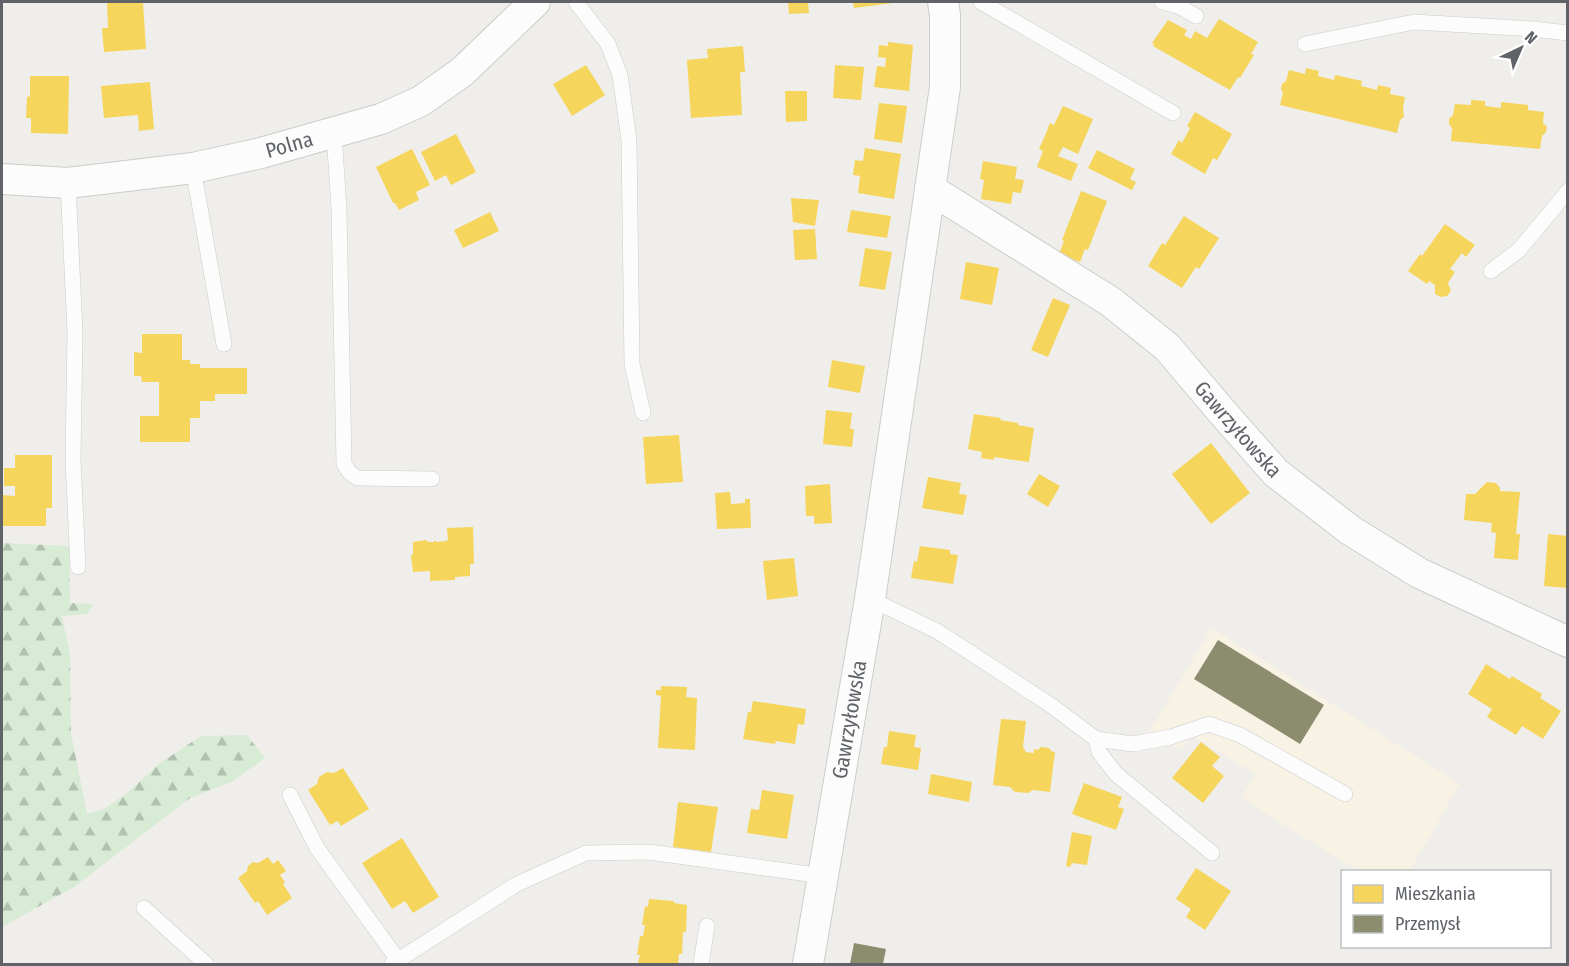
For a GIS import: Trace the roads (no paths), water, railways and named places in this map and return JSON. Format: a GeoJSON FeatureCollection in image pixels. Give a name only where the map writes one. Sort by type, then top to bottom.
{"type":"FeatureCollection","features":[{"type":"Feature","properties":{"kind":"street","name":"Polna"},"geometry":{"type":"LineString","coordinates":[[2,179],[68,183],[193,168],[261,153],[381,119],[421,101],[462,72],[535,2]]}},
{"type":"Feature","properties":{"kind":"street","name":"Gawrzyłowska"},"geometry":{"type":"LineString","coordinates":[[808,964],[870,599],[945,87],[943,2]]}},
{"type":"Feature","properties":{"kind":"street","name":"Gawrzyłowska"},"geometry":{"type":"LineString","coordinates":[[930,189],[1112,302],[1167,347],[1276,473],[1350,530],[1419,573],[1568,642]]}},
{"type":"Feature","properties":{"kind":"lane"},"geometry":{"type":"LineString","coordinates":[[576,2],[608,44],[620,75],[629,140],[632,364],[643,413]]}},
{"type":"Feature","properties":{"kind":"lane"},"geometry":{"type":"LineString","coordinates":[[981,2],[1173,113]]}},
{"type":"Feature","properties":{"kind":"lane"},"geometry":{"type":"LineString","coordinates":[[1162,2],[1178,6],[1196,16]]}},
{"type":"Feature","properties":{"kind":"lane"},"geometry":{"type":"LineString","coordinates":[[1305,44],[1414,22],[1568,33]]}},
{"type":"Feature","properties":{"kind":"lane"},"geometry":{"type":"LineString","coordinates":[[334,133],[339,208],[344,464],[357,478],[432,479]]}},
{"type":"Feature","properties":{"kind":"lane"},"geometry":{"type":"LineString","coordinates":[[193,168],[224,344]]}},
{"type":"Feature","properties":{"kind":"lane"},"geometry":{"type":"LineString","coordinates":[[68,183],[75,332],[74,460],[78,567]]}},
{"type":"Feature","properties":{"kind":"lane"},"geometry":{"type":"LineString","coordinates":[[1491,271],[1519,250],[1568,191]]}},
{"type":"Feature","properties":{"kind":"lane"},"geometry":{"type":"LineString","coordinates":[[870,599],[937,632],[1049,704],[1096,739],[1133,744],[1171,737],[1209,724],[1240,735],[1346,794]]}},
{"type":"Feature","properties":{"kind":"lane"},"geometry":{"type":"LineString","coordinates":[[1096,739],[1099,752],[1116,774],[1212,853]]}},
{"type":"Feature","properties":{"kind":"lane"},"geometry":{"type":"LineString","coordinates":[[290,795],[317,848],[395,962],[517,884],[586,853],[649,852],[823,876]]}},
{"type":"Feature","properties":{"kind":"lane"},"geometry":{"type":"LineString","coordinates":[[144,908],[206,964]]}},
{"type":"Feature","properties":{"kind":"lane"},"geometry":{"type":"LineString","coordinates":[[701,964],[707,926]]}}]}
